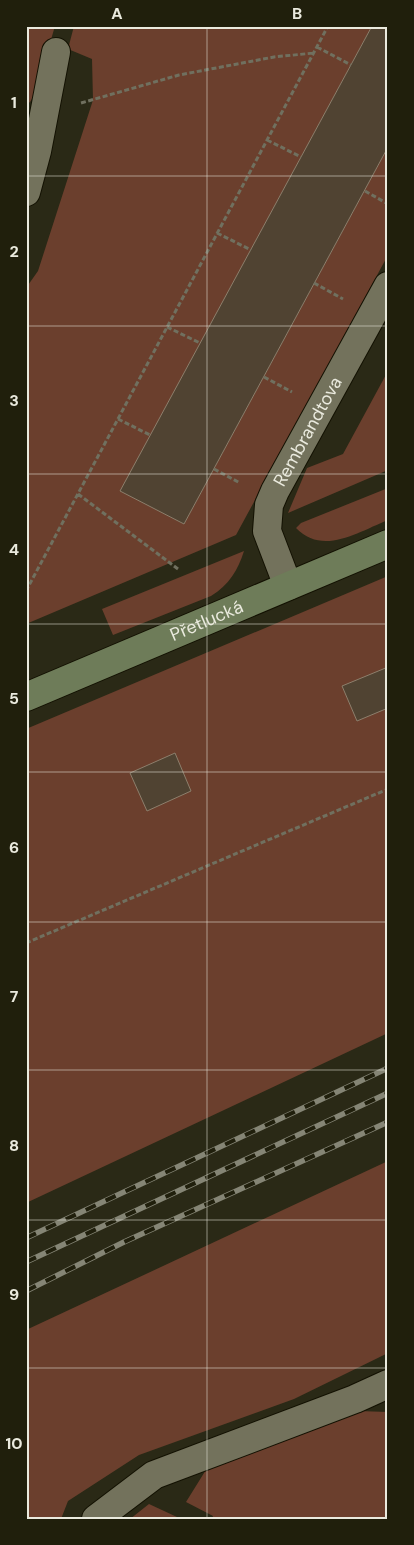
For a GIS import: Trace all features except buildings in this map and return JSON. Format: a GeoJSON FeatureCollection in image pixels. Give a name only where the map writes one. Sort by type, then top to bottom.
{"type":"FeatureCollection","features":[{"type":"Feature","properties":{"kind":"street"},"geometry":{"type":"LineString","coordinates":[[26,192],[38,151],[56,52]]}},
{"type":"Feature","properties":{"kind":"street","name":"Rembrandtova"},"geometry":{"type":"LineString","coordinates":[[288,586],[267,531],[269,505],[388,286]]}},
{"type":"Feature","properties":{"kind":"street","name":"Přetlucká"},"geometry":{"type":"LineString","coordinates":[[26,697],[388,544]]}},
{"type":"Feature","properties":{"kind":"street"},"geometry":{"type":"LineString","coordinates":[[96,1519],[154,1475],[355,1399],[388,1384]]}},
{"type":"Feature","properties":{"kind":"path"},"geometry":{"type":"LineString","coordinates":[[26,591],[328,26]]}},
{"type":"Feature","properties":{"kind":"path"},"geometry":{"type":"LineString","coordinates":[[317,48],[351,65]]}},
{"type":"Feature","properties":{"kind":"path"},"geometry":{"type":"LineString","coordinates":[[44,112],[179,75],[274,57],[314,53]]}},
{"type":"Feature","properties":{"kind":"path"},"geometry":{"type":"LineString","coordinates":[[267,140],[301,157]]}},
{"type":"Feature","properties":{"kind":"path"},"geometry":{"type":"LineString","coordinates":[[364,191],[388,204]]}},
{"type":"Feature","properties":{"kind":"path"},"geometry":{"type":"LineString","coordinates":[[217,233],[251,250]]}},
{"type":"Feature","properties":{"kind":"path"},"geometry":{"type":"LineString","coordinates":[[314,283],[329,291]]}},
{"type":"Feature","properties":{"kind":"path"},"geometry":{"type":"LineString","coordinates":[[167,327],[200,343]]}},
{"type":"Feature","properties":{"kind":"path"},"geometry":{"type":"LineString","coordinates":[[264,377],[272,381]]}},
{"type":"Feature","properties":{"kind":"path"},"geometry":{"type":"LineString","coordinates":[[118,419],[150,435]]}},
{"type":"Feature","properties":{"kind":"path"},"geometry":{"type":"LineString","coordinates":[[214,469],[227,476]]}},
{"type":"Feature","properties":{"kind":"path"},"geometry":{"type":"LineString","coordinates":[[78,494],[178,569]]}},
{"type":"Feature","properties":{"kind":"path"},"geometry":{"type":"LineString","coordinates":[[26,943],[388,789]]}},
{"type":"Feature","properties":{"kind":"shaded area"},"geometry":{"type":"Polygon","coordinates":[[[26,26],[55,26],[35,94],[26,105],[26,26]]]}},
{"type":"Feature","properties":{"kind":"shaded area"},"geometry":{"type":"Polygon","coordinates":[[[74,26],[372,26],[121,491],[184,524],[388,147],[388,255],[236,535],[26,624],[26,288],[38,271],[93,100],[92,59],[68,49],[74,26]]]}},
{"type":"Feature","properties":{"kind":"shaded area"},"geometry":{"type":"Polygon","coordinates":[[[388,371],[388,470],[288,513],[307,468],[343,454],[388,371]]]}},
{"type":"Feature","properties":{"kind":"shaded area"},"geometry":{"type":"Polygon","coordinates":[[[388,488],[388,520],[365,530],[341,539],[329,541],[306,536],[296,528],[301,523],[388,488]]]}},
{"type":"Feature","properties":{"kind":"shaded area"},"geometry":{"type":"Polygon","coordinates":[[[244,551],[232,576],[223,587],[211,596],[113,635],[102,609],[244,551]]]}},
{"type":"Feature","properties":{"kind":"shaded area"},"geometry":{"type":"Polygon","coordinates":[[[388,576],[388,1033],[26,1203],[26,729],[388,576]]]}},
{"type":"Feature","properties":{"kind":"shaded area"},"geometry":{"type":"Polygon","coordinates":[[[388,1161],[388,1353],[294,1399],[139,1455],[68,1501],[61,1519],[26,1519],[26,1330],[388,1161]]]}},
{"type":"Feature","properties":{"kind":"shaded area"},"geometry":{"type":"Polygon","coordinates":[[[358,1411],[388,1412],[388,1519],[212,1519],[213,1516],[186,1502],[209,1465],[358,1411]]]}},
{"type":"Feature","properties":{"kind":"shaded area"},"geometry":{"type":"Polygon","coordinates":[[[149,1504],[177,1517],[181,1519],[130,1519],[149,1504]]]}},
{"type":"Feature","properties":{"kind":"railway"},"geometry":{"type":"LineString","coordinates":[[26,1238],[388,1068]]}},
{"type":"Feature","properties":{"kind":"railway"},"geometry":{"type":"LineString","coordinates":[[26,1262],[388,1093]]}},
{"type":"Feature","properties":{"kind":"railway"},"geometry":{"type":"LineString","coordinates":[[26,1291],[124,1242],[388,1122]]}}]}
